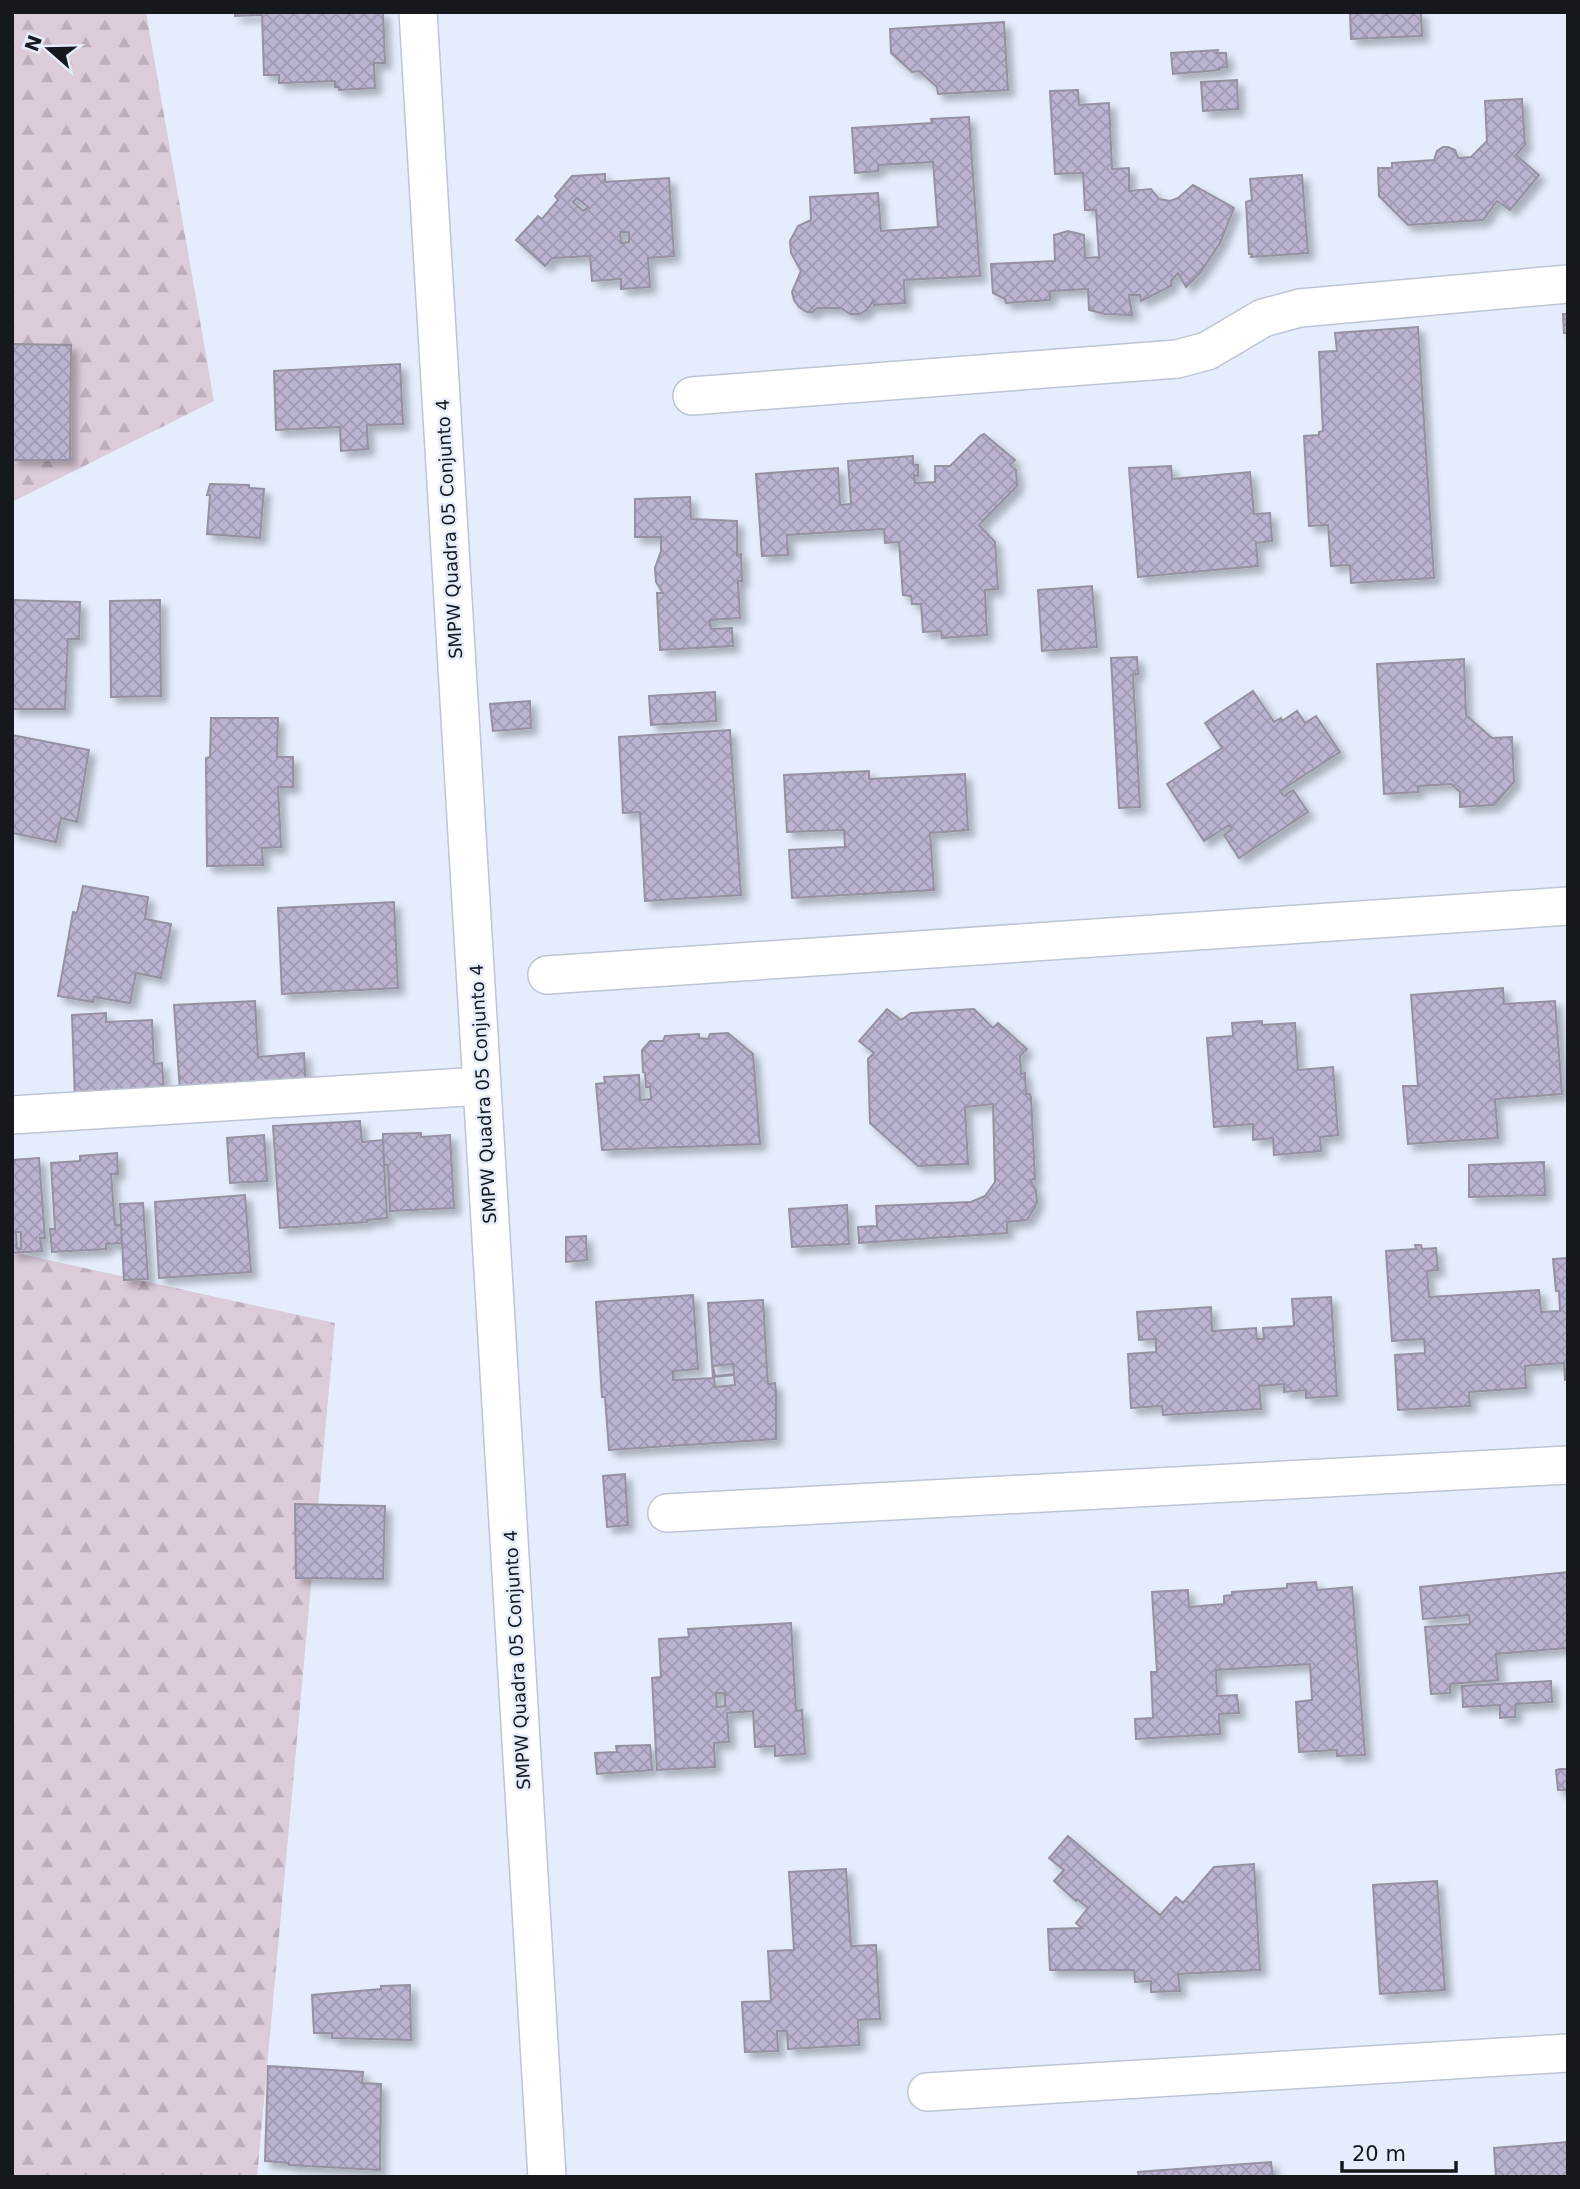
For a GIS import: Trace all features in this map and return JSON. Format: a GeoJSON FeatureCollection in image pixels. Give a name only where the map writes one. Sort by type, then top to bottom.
{"type":"FeatureCollection","features":[{"type":"Feature","properties":{"kind":"street","name":"SMPW Quadra 05 Conjunto 4"},"geometry":{"type":"LineString","coordinates":[[418,12],[547,2177]]}},
{"type":"Feature","properties":{"kind":"street"},"geometry":{"type":"LineString","coordinates":[[692,396],[1177,359],[1206,351],[1263,318],[1300,308],[1568,284]]}},
{"type":"Feature","properties":{"kind":"street"},"geometry":{"type":"LineString","coordinates":[[547,975],[1568,906]]}},
{"type":"Feature","properties":{"kind":"street"},"geometry":{"type":"LineString","coordinates":[[12,1115],[482,1086]]}},
{"type":"Feature","properties":{"kind":"street"},"geometry":{"type":"LineString","coordinates":[[667,1513],[1568,1465]]}},
{"type":"Feature","properties":{"kind":"street"},"geometry":{"type":"LineString","coordinates":[[927,2092],[1568,2053]]}},
{"type":"Feature","properties":{"kind":"green space"},"geometry":{"type":"Polygon","coordinates":[[[12,12],[146,12],[214,401],[12,502],[12,12]]]}},
{"type":"Feature","properties":{"kind":"green space"},"geometry":{"type":"Polygon","coordinates":[[[12,1252],[335,1323],[257,2177],[12,2177],[12,1252]]]}},
{"type":"Feature","properties":{"kind":"building"},"geometry":{"type":"Polygon","coordinates":[[[235,12],[383,12],[385,63],[374,63],[375,88],[339,90],[339,87],[335,87],[335,81],[279,83],[279,75],[264,75],[262,15],[235,16],[235,12]]]}},
{"type":"Feature","properties":{"kind":"building"},"geometry":{"type":"Polygon","coordinates":[[[1350,12],[1421,12],[1422,36],[1351,39],[1350,12]]]}},
{"type":"Feature","properties":{"kind":"building"},"geometry":{"type":"Polygon","coordinates":[[[1004,22],[1008,90],[938,94],[937,87],[919,71],[912,72],[891,53],[890,29],[1004,22]]]}},
{"type":"Feature","properties":{"kind":"building"},"geometry":{"type":"Polygon","coordinates":[[[1218,50],[1217,53],[1226,53],[1227,67],[1173,74],[1171,53],[1218,50]]]}},
{"type":"Feature","properties":{"kind":"building"},"geometry":{"type":"Polygon","coordinates":[[[1237,80],[1238,109],[1203,111],[1201,82],[1237,80]]]}},
{"type":"Feature","properties":{"kind":"building"},"geometry":{"type":"Polygon","coordinates":[[[1078,90],[1079,105],[1109,103],[1112,169],[1129,168],[1129,191],[1151,189],[1159,199],[1170,201],[1178,198],[1193,185],[1234,208],[1220,243],[1200,273],[1186,287],[1178,273],[1171,281],[1171,286],[1141,301],[1140,295],[1129,295],[1132,315],[1105,314],[1089,310],[1088,289],[1050,291],[1050,300],[1006,303],[1005,299],[993,293],[991,264],[1055,261],[1054,235],[1068,231],[1084,235],[1085,258],[1099,257],[1096,210],[1085,210],[1083,173],[1055,174],[1050,91],[1078,90]]]}},
{"type":"Feature","properties":{"kind":"building"},"geometry":{"type":"Polygon","coordinates":[[[1522,99],[1525,145],[1516,155],[1539,175],[1510,210],[1497,201],[1483,220],[1408,225],[1379,196],[1378,168],[1392,168],[1392,163],[1434,160],[1437,151],[1443,147],[1455,150],[1458,158],[1471,157],[1487,141],[1485,101],[1522,99]]]}},
{"type":"Feature","properties":{"kind":"building"},"geometry":{"type":"Polygon","coordinates":[[[969,117],[980,276],[904,280],[905,303],[874,305],[873,301],[867,310],[860,314],[850,314],[841,308],[817,308],[813,312],[807,312],[799,307],[792,292],[801,271],[791,253],[790,241],[798,226],[811,220],[810,197],[878,193],[881,231],[938,227],[933,162],[878,165],[878,171],[855,173],[852,128],[932,123],[931,119],[969,117]]]}},
{"type":"Feature","properties":{"kind":"building"},"geometry":{"type":"Polygon","coordinates":[[[605,174],[605,182],[669,178],[674,256],[648,258],[650,287],[621,289],[621,279],[592,281],[590,256],[552,258],[545,266],[516,240],[538,216],[542,219],[558,200],[555,196],[572,176],[605,174]],[[577,198],[573,202],[583,211],[588,207],[577,198]],[[620,232],[621,243],[629,242],[629,232],[620,232]]]}},
{"type":"Feature","properties":{"kind":"building"},"geometry":{"type":"Polygon","coordinates":[[[1302,175],[1308,253],[1251,257],[1246,202],[1252,200],[1250,179],[1302,175]]]}},
{"type":"Feature","properties":{"kind":"building"},"geometry":{"type":"Polygon","coordinates":[[[1563,314],[1568,314],[1568,333],[1564,333],[1563,314]]]}},
{"type":"Feature","properties":{"kind":"building"},"geometry":{"type":"Polygon","coordinates":[[[1418,327],[1434,578],[1351,583],[1350,565],[1331,566],[1328,525],[1309,526],[1304,436],[1319,435],[1319,432],[1323,431],[1319,352],[1337,351],[1335,333],[1418,327]]]}},
{"type":"Feature","properties":{"kind":"building"},"geometry":{"type":"Polygon","coordinates":[[[12,344],[71,345],[70,460],[12,460],[12,344]]]}},
{"type":"Feature","properties":{"kind":"building"},"geometry":{"type":"Polygon","coordinates":[[[400,364],[403,424],[367,425],[368,449],[341,451],[340,427],[276,430],[274,371],[400,364]]]}},
{"type":"Feature","properties":{"kind":"building"},"geometry":{"type":"Polygon","coordinates":[[[984,434],[1015,460],[1010,465],[1016,470],[1017,486],[979,525],[995,542],[998,589],[985,590],[987,635],[942,638],[941,631],[923,632],[921,604],[912,604],[911,596],[903,595],[899,542],[885,543],[884,529],[787,535],[788,555],[762,556],[756,474],[838,468],[840,505],[851,504],[848,461],[913,456],[913,465],[918,465],[918,476],[914,475],[915,483],[935,482],[935,466],[950,466],[984,434]]]}},
{"type":"Feature","properties":{"kind":"building"},"geometry":{"type":"Polygon","coordinates":[[[1171,466],[1172,479],[1250,472],[1254,514],[1270,513],[1272,541],[1256,543],[1258,566],[1138,577],[1129,468],[1171,466]]]}},
{"type":"Feature","properties":{"kind":"building"},"geometry":{"type":"Polygon","coordinates":[[[210,484],[249,485],[249,488],[264,489],[260,538],[207,534],[210,495],[207,495],[210,484]]]}},
{"type":"Feature","properties":{"kind":"building"},"geometry":{"type":"Polygon","coordinates":[[[690,497],[691,519],[737,521],[737,555],[741,554],[742,581],[738,581],[740,618],[710,620],[711,629],[732,628],[733,646],[660,650],[657,593],[663,593],[656,582],[655,568],[661,551],[661,537],[635,537],[635,499],[690,497]]]}},
{"type":"Feature","properties":{"kind":"building"},"geometry":{"type":"Polygon","coordinates":[[[1092,586],[1097,647],[1042,651],[1038,590],[1092,586]]]}},
{"type":"Feature","properties":{"kind":"building"},"geometry":{"type":"Polygon","coordinates":[[[12,600],[80,602],[79,639],[68,639],[65,709],[12,709],[12,600]]]}},
{"type":"Feature","properties":{"kind":"building"},"geometry":{"type":"Polygon","coordinates":[[[160,600],[161,696],[111,697],[110,601],[160,600]]]}},
{"type":"Feature","properties":{"kind":"building"},"geometry":{"type":"Polygon","coordinates":[[[1137,657],[1138,674],[1133,675],[1140,807],[1119,808],[1111,658],[1137,657]]]}},
{"type":"Feature","properties":{"kind":"building"},"geometry":{"type":"Polygon","coordinates":[[[1464,659],[1466,715],[1492,738],[1512,737],[1514,782],[1494,805],[1460,807],[1460,792],[1451,784],[1418,786],[1418,792],[1384,794],[1377,664],[1464,659]]]}},
{"type":"Feature","properties":{"kind":"building"},"geometry":{"type":"Polygon","coordinates":[[[1253,691],[1274,722],[1281,718],[1282,721],[1297,711],[1305,723],[1316,716],[1340,752],[1280,791],[1284,796],[1293,790],[1308,812],[1239,858],[1224,835],[1232,829],[1229,825],[1204,841],[1167,784],[1222,748],[1205,723],[1253,691]]]}},
{"type":"Feature","properties":{"kind":"building"},"geometry":{"type":"Polygon","coordinates":[[[715,692],[716,721],[651,725],[649,696],[715,692]]]}},
{"type":"Feature","properties":{"kind":"building"},"geometry":{"type":"Polygon","coordinates":[[[530,701],[531,728],[493,731],[490,704],[530,701]]]}},
{"type":"Feature","properties":{"kind":"building"},"geometry":{"type":"Polygon","coordinates":[[[211,718],[278,718],[277,757],[293,757],[293,787],[278,787],[281,847],[262,848],[263,865],[207,866],[206,758],[210,757],[211,718]]]}},
{"type":"Feature","properties":{"kind":"building"},"geometry":{"type":"Polygon","coordinates":[[[730,730],[741,895],[645,901],[640,812],[623,813],[619,737],[730,730]]]}},
{"type":"Feature","properties":{"kind":"building"},"geometry":{"type":"Polygon","coordinates":[[[12,735],[89,750],[77,822],[61,818],[56,842],[12,833],[12,735]]]}},
{"type":"Feature","properties":{"kind":"building"},"geometry":{"type":"Polygon","coordinates":[[[869,771],[869,779],[965,774],[968,830],[930,833],[934,890],[792,898],[789,850],[845,847],[844,830],[787,832],[784,775],[869,771]]]}},
{"type":"Feature","properties":{"kind":"building"},"geometry":{"type":"Polygon","coordinates":[[[83,886],[148,897],[145,919],[171,924],[161,978],[136,973],[130,1003],[94,997],[93,1002],[58,996],[73,912],[77,913],[83,886]]]}},
{"type":"Feature","properties":{"kind":"building"},"geometry":{"type":"Polygon","coordinates":[[[394,902],[398,988],[282,994],[278,908],[394,902]]]}},
{"type":"Feature","properties":{"kind":"building"},"geometry":{"type":"Polygon","coordinates":[[[1503,988],[1504,1004],[1555,1001],[1562,1094],[1495,1099],[1498,1138],[1408,1144],[1403,1086],[1418,1086],[1411,995],[1503,988]]]}},
{"type":"Feature","properties":{"kind":"building"},"geometry":{"type":"Polygon","coordinates":[[[255,1001],[258,1057],[304,1053],[306,1090],[181,1105],[174,1005],[255,1001]]]}},
{"type":"Feature","properties":{"kind":"building"},"geometry":{"type":"Polygon","coordinates":[[[887,1009],[901,1020],[911,1013],[974,1009],[993,1028],[998,1023],[1027,1049],[1020,1056],[1021,1074],[1025,1073],[1026,1094],[1031,1097],[1035,1179],[1030,1180],[1036,1190],[1037,1203],[1027,1220],[1007,1222],[1007,1233],[859,1243],[858,1227],[877,1226],[876,1206],[971,1202],[985,1196],[995,1182],[993,1104],[965,1107],[968,1164],[918,1166],[870,1123],[868,1059],[874,1053],[859,1041],[887,1009]]]}},
{"type":"Feature","properties":{"kind":"building"},"geometry":{"type":"Polygon","coordinates":[[[106,1013],[106,1022],[152,1020],[154,1064],[162,1063],[164,1093],[75,1099],[72,1015],[106,1013]]]}},
{"type":"Feature","properties":{"kind":"building"},"geometry":{"type":"Polygon","coordinates":[[[1262,1021],[1262,1025],[1295,1023],[1298,1070],[1333,1067],[1338,1135],[1320,1137],[1321,1151],[1274,1155],[1273,1138],[1253,1140],[1253,1124],[1214,1127],[1207,1038],[1233,1036],[1232,1023],[1262,1021]]]}},
{"type":"Feature","properties":{"kind":"building"},"geometry":{"type":"Polygon","coordinates":[[[728,1033],[753,1054],[760,1144],[602,1150],[596,1084],[605,1083],[604,1077],[639,1075],[640,1100],[651,1099],[650,1087],[646,1087],[643,1072],[642,1050],[650,1041],[663,1041],[665,1036],[699,1034],[699,1038],[708,1039],[710,1034],[728,1033]]]}},
{"type":"Feature","properties":{"kind":"building"},"geometry":{"type":"Polygon","coordinates":[[[360,1121],[362,1142],[383,1140],[387,1218],[367,1222],[280,1228],[273,1126],[360,1121]]]}},
{"type":"Feature","properties":{"kind":"building"},"geometry":{"type":"Polygon","coordinates":[[[421,1133],[421,1137],[450,1135],[454,1208],[390,1211],[388,1165],[384,1165],[383,1134],[421,1133]]]}},
{"type":"Feature","properties":{"kind":"building"},"geometry":{"type":"Polygon","coordinates":[[[264,1135],[267,1181],[230,1183],[227,1138],[264,1135]]]}},
{"type":"Feature","properties":{"kind":"building"},"geometry":{"type":"Polygon","coordinates":[[[117,1153],[118,1174],[111,1174],[115,1225],[121,1225],[122,1243],[106,1244],[106,1249],[52,1252],[50,1229],[55,1229],[51,1163],[80,1161],[80,1156],[117,1153]]]}},
{"type":"Feature","properties":{"kind":"building"},"geometry":{"type":"Polygon","coordinates":[[[39,1158],[45,1238],[40,1238],[42,1251],[12,1253],[12,1160],[39,1158]],[[16,1232],[17,1248],[21,1249],[21,1232],[16,1232]]]}},
{"type":"Feature","properties":{"kind":"building"},"geometry":{"type":"Polygon","coordinates":[[[1544,1162],[1545,1195],[1469,1197],[1469,1165],[1544,1162]]]}},
{"type":"Feature","properties":{"kind":"building"},"geometry":{"type":"Polygon","coordinates":[[[245,1195],[251,1272],[159,1278],[155,1202],[245,1195]]]}},
{"type":"Feature","properties":{"kind":"building"},"geometry":{"type":"Polygon","coordinates":[[[143,1203],[148,1279],[124,1280],[120,1204],[143,1203]]]}},
{"type":"Feature","properties":{"kind":"building"},"geometry":{"type":"Polygon","coordinates":[[[847,1205],[849,1244],[792,1247],[789,1209],[847,1205]]]}},
{"type":"Feature","properties":{"kind":"building"},"geometry":{"type":"Polygon","coordinates":[[[586,1236],[587,1260],[566,1262],[566,1237],[586,1236]]]}},
{"type":"Feature","properties":{"kind":"building"},"geometry":{"type":"Polygon","coordinates":[[[1415,1245],[1421,1245],[1422,1249],[1436,1248],[1438,1270],[1427,1271],[1429,1297],[1539,1290],[1541,1312],[1560,1311],[1553,1259],[1568,1258],[1568,1379],[1565,1380],[1564,1363],[1525,1366],[1526,1388],[1469,1392],[1470,1406],[1398,1410],[1395,1355],[1425,1353],[1424,1339],[1392,1341],[1386,1251],[1416,1249],[1415,1245]]]}},
{"type":"Feature","properties":{"kind":"building"},"geometry":{"type":"Polygon","coordinates":[[[693,1295],[698,1369],[673,1371],[673,1380],[713,1378],[708,1303],[763,1300],[768,1384],[775,1383],[776,1392],[776,1439],[609,1450],[605,1397],[602,1397],[596,1302],[693,1295]],[[733,1364],[713,1366],[715,1376],[734,1374],[733,1364]],[[734,1375],[714,1377],[715,1387],[735,1385],[734,1375]]]}},
{"type":"Feature","properties":{"kind":"building"},"geometry":{"type":"Polygon","coordinates":[[[1331,1297],[1337,1396],[1306,1398],[1306,1390],[1284,1392],[1284,1384],[1259,1386],[1261,1409],[1163,1415],[1162,1406],[1131,1408],[1128,1354],[1156,1352],[1156,1339],[1139,1340],[1137,1312],[1211,1307],[1212,1331],[1256,1328],[1257,1339],[1264,1339],[1263,1328],[1294,1326],[1292,1299],[1331,1297]]]}},
{"type":"Feature","properties":{"kind":"building"},"geometry":{"type":"Polygon","coordinates":[[[625,1474],[628,1525],[607,1527],[603,1476],[625,1474]]]}},
{"type":"Feature","properties":{"kind":"building"},"geometry":{"type":"Polygon","coordinates":[[[295,1504],[385,1506],[383,1579],[296,1578],[295,1504]]]}},
{"type":"Feature","properties":{"kind":"building"},"geometry":{"type":"Polygon","coordinates":[[[1568,1572],[1568,1658],[1566,1648],[1496,1654],[1498,1680],[1450,1684],[1450,1693],[1431,1694],[1425,1627],[1470,1624],[1469,1615],[1423,1619],[1420,1587],[1568,1572]]]}},
{"type":"Feature","properties":{"kind":"building"},"geometry":{"type":"Polygon","coordinates":[[[1316,1582],[1317,1590],[1352,1587],[1365,1755],[1337,1756],[1337,1750],[1299,1752],[1296,1702],[1312,1700],[1310,1664],[1216,1670],[1217,1696],[1237,1695],[1239,1713],[1219,1714],[1220,1734],[1136,1739],[1135,1719],[1153,1718],[1151,1672],[1157,1672],[1152,1592],[1188,1590],[1189,1607],[1224,1604],[1224,1596],[1232,1595],[1232,1592],[1287,1588],[1287,1584],[1316,1582]]]}},
{"type":"Feature","properties":{"kind":"building"},"geometry":{"type":"Polygon","coordinates":[[[791,1623],[796,1711],[802,1710],[805,1754],[775,1756],[775,1746],[755,1747],[753,1711],[727,1713],[729,1742],[714,1743],[715,1767],[657,1770],[652,1678],[661,1677],[659,1639],[689,1637],[688,1629],[791,1623]],[[716,1693],[717,1707],[725,1706],[725,1693],[716,1693]]]}},
{"type":"Feature","properties":{"kind":"building"},"geometry":{"type":"Polygon","coordinates":[[[1551,1681],[1552,1702],[1516,1704],[1515,1717],[1500,1718],[1500,1705],[1463,1707],[1462,1686],[1551,1681]]]}},
{"type":"Feature","properties":{"kind":"building"},"geometry":{"type":"Polygon","coordinates":[[[650,1745],[652,1770],[597,1774],[595,1753],[617,1752],[616,1746],[650,1745]]]}},
{"type":"Feature","properties":{"kind":"building"},"geometry":{"type":"Polygon","coordinates":[[[1568,1769],[1568,1790],[1558,1790],[1556,1770],[1568,1769]]]}},
{"type":"Feature","properties":{"kind":"building"},"geometry":{"type":"Polygon","coordinates":[[[1068,1836],[1160,1915],[1176,1897],[1183,1903],[1214,1867],[1254,1864],[1260,1970],[1178,1974],[1180,1991],[1151,1992],[1151,1981],[1135,1982],[1134,1970],[1050,1970],[1048,1929],[1082,1928],[1076,1923],[1088,1908],[1054,1881],[1064,1870],[1049,1858],[1068,1836]]]}},
{"type":"Feature","properties":{"kind":"building"},"geometry":{"type":"Polygon","coordinates":[[[846,1869],[851,1946],[876,1945],[880,2019],[858,2020],[859,2045],[788,2049],[787,2031],[777,2031],[778,2051],[745,2052],[742,2002],[771,2001],[768,1951],[794,1950],[789,1872],[846,1869]]]}},
{"type":"Feature","properties":{"kind":"building"},"geometry":{"type":"Polygon","coordinates":[[[1437,1881],[1445,1990],[1380,1994],[1373,1885],[1437,1881]]]}},
{"type":"Feature","properties":{"kind":"building"},"geometry":{"type":"Polygon","coordinates":[[[410,1985],[411,2040],[332,2038],[332,2033],[314,2033],[312,1995],[410,1985]]]}},
{"type":"Feature","properties":{"kind":"building"},"geometry":{"type":"Polygon","coordinates":[[[268,2066],[363,2072],[362,2083],[381,2084],[380,2170],[289,2165],[265,2161],[268,2066]]]}},
{"type":"Feature","properties":{"kind":"building"},"geometry":{"type":"Polygon","coordinates":[[[1568,2142],[1568,2177],[1496,2177],[1494,2148],[1568,2142]]]}},
{"type":"Feature","properties":{"kind":"building"},"geometry":{"type":"Polygon","coordinates":[[[1271,2162],[1273,2177],[1139,2177],[1138,2172],[1271,2162]]]}}]}
